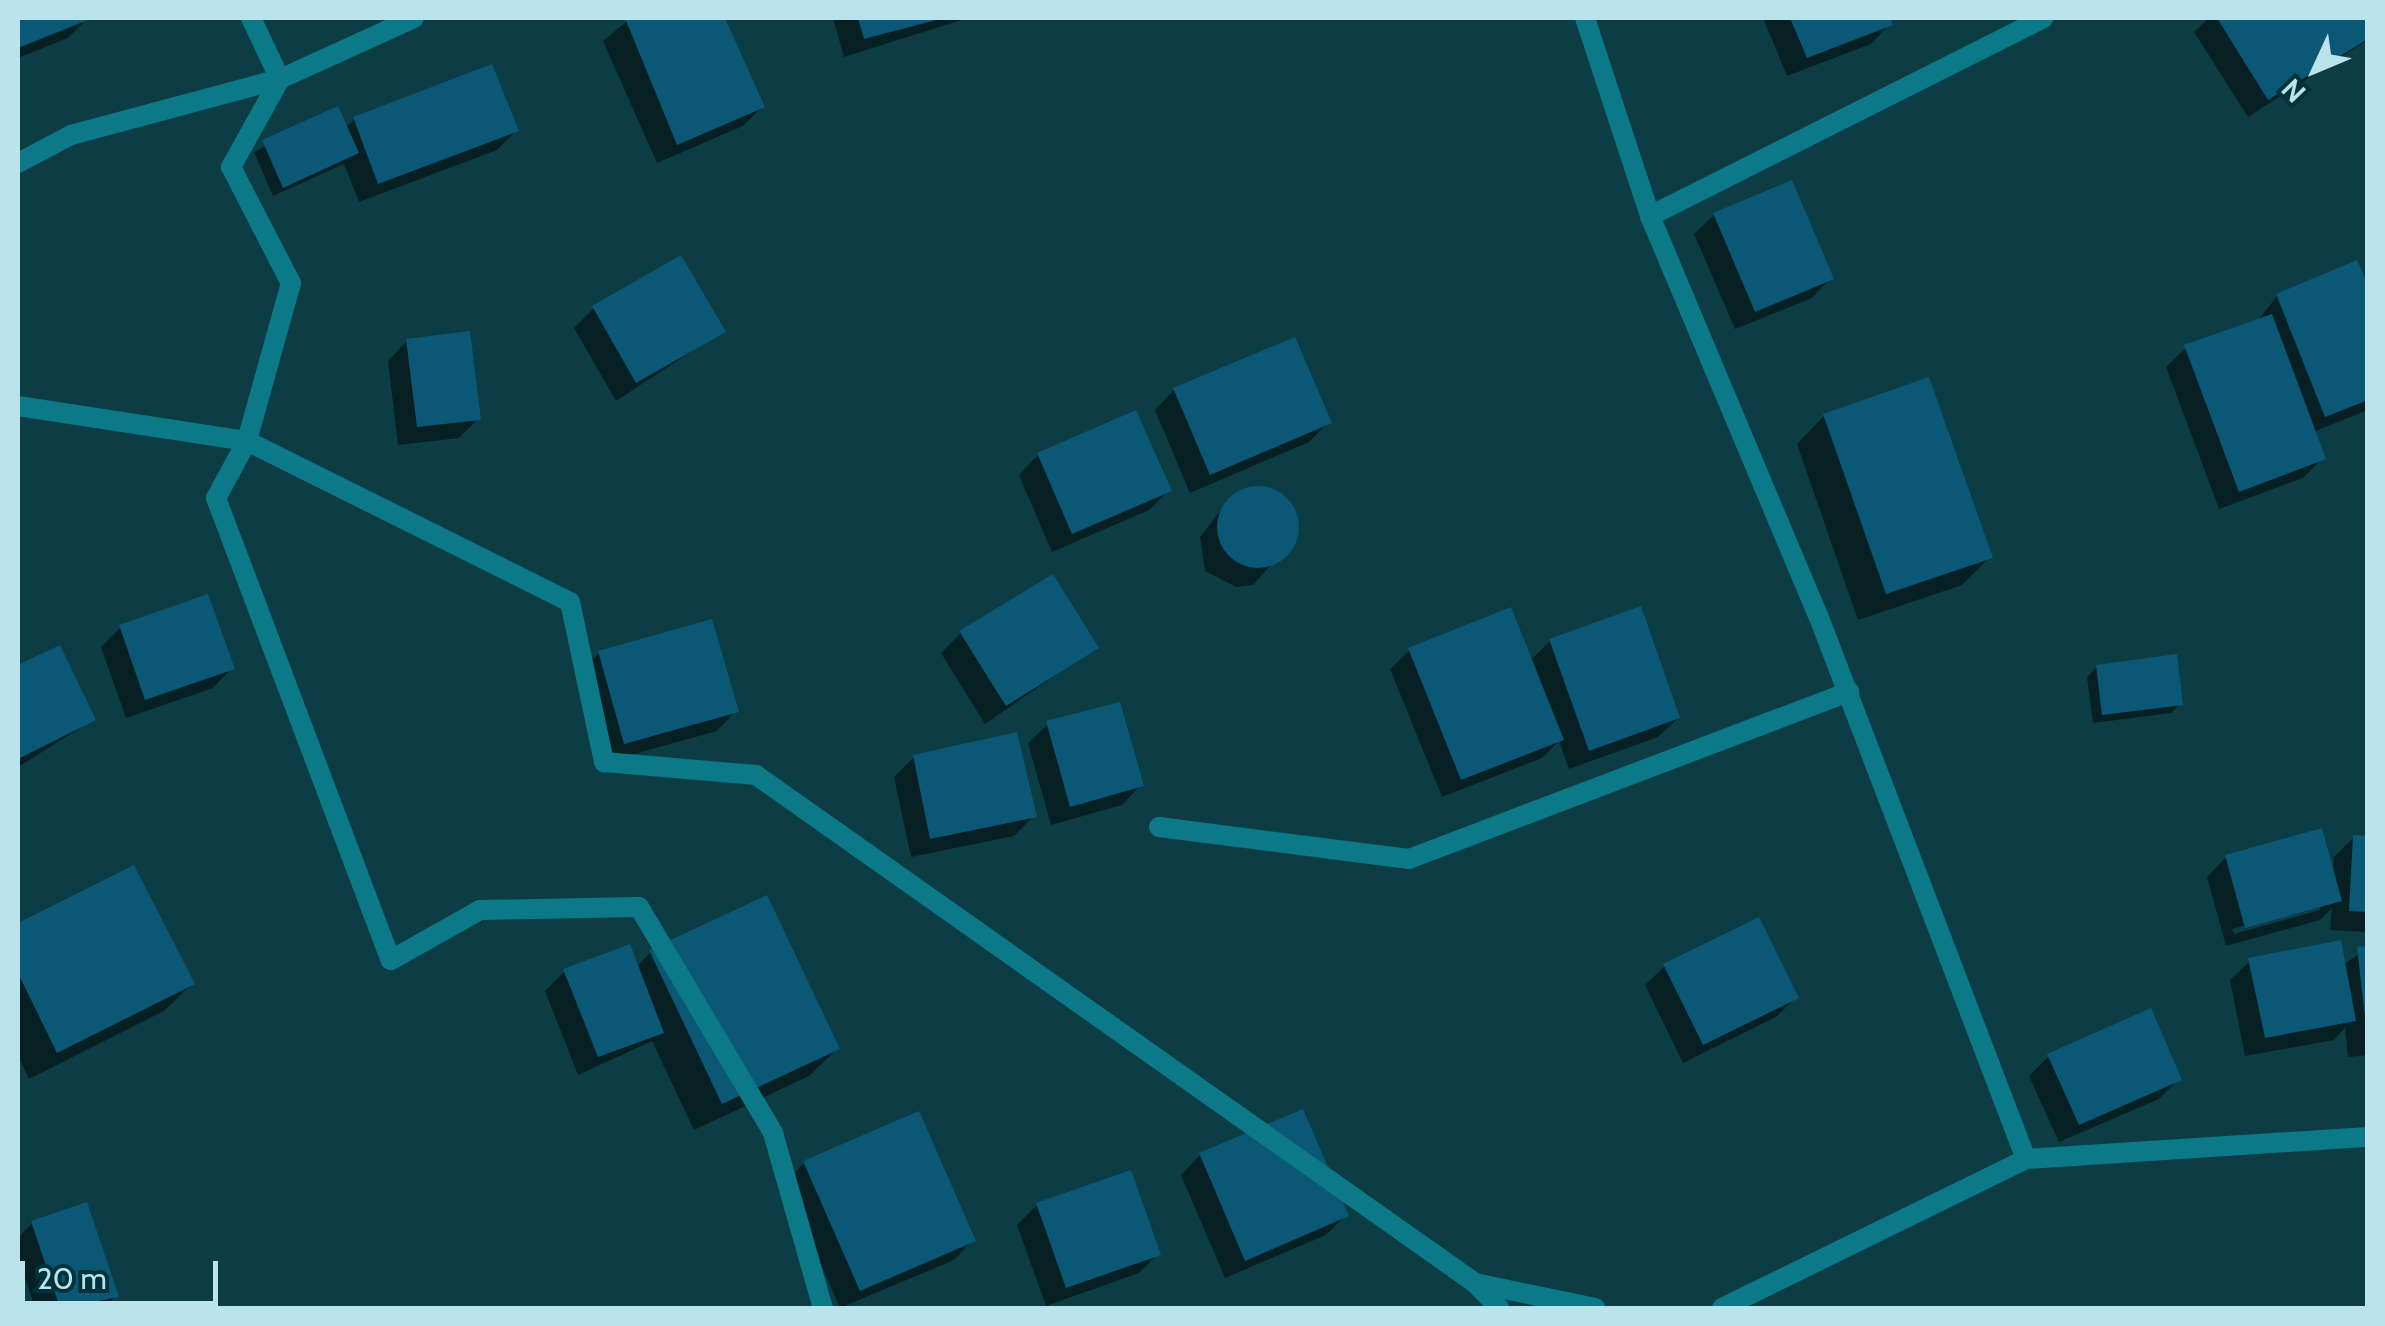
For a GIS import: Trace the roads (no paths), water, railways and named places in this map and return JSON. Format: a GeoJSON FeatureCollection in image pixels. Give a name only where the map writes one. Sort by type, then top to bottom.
{"type":"FeatureCollection","features":[{"type":"Feature","properties":{"kind":"street"},"geometry":{"type":"LineString","coordinates":[[251,18],[280,79]]}},
{"type":"Feature","properties":{"kind":"street"},"geometry":{"type":"LineString","coordinates":[[18,163],[71,135],[280,79],[414,18]]}},
{"type":"Feature","properties":{"kind":"street"},"geometry":{"type":"LineString","coordinates":[[1585,18],[1650,216],[1848,692],[2026,1160]]}},
{"type":"Feature","properties":{"kind":"street"},"geometry":{"type":"LineString","coordinates":[[1650,216],[2043,18]]}},
{"type":"Feature","properties":{"kind":"street"},"geometry":{"type":"LineString","coordinates":[[280,79],[231,167],[291,283],[247,441],[216,498],[391,960],[480,910],[639,907],[773,1132],[822,1308]]}},
{"type":"Feature","properties":{"kind":"street"},"geometry":{"type":"LineString","coordinates":[[18,406],[247,441],[570,602],[604,762],[756,776],[1475,1284],[1499,1308]]}},
{"type":"Feature","properties":{"kind":"street"},"geometry":{"type":"LineString","coordinates":[[1159,828],[1409,859],[1848,692]]}},
{"type":"Feature","properties":{"kind":"street"},"geometry":{"type":"LineString","coordinates":[[1722,1308],[2026,1160],[2368,1138]]}},
{"type":"Feature","properties":{"kind":"street"},"geometry":{"type":"LineString","coordinates":[[1475,1284],[1596,1308]]}}]}
